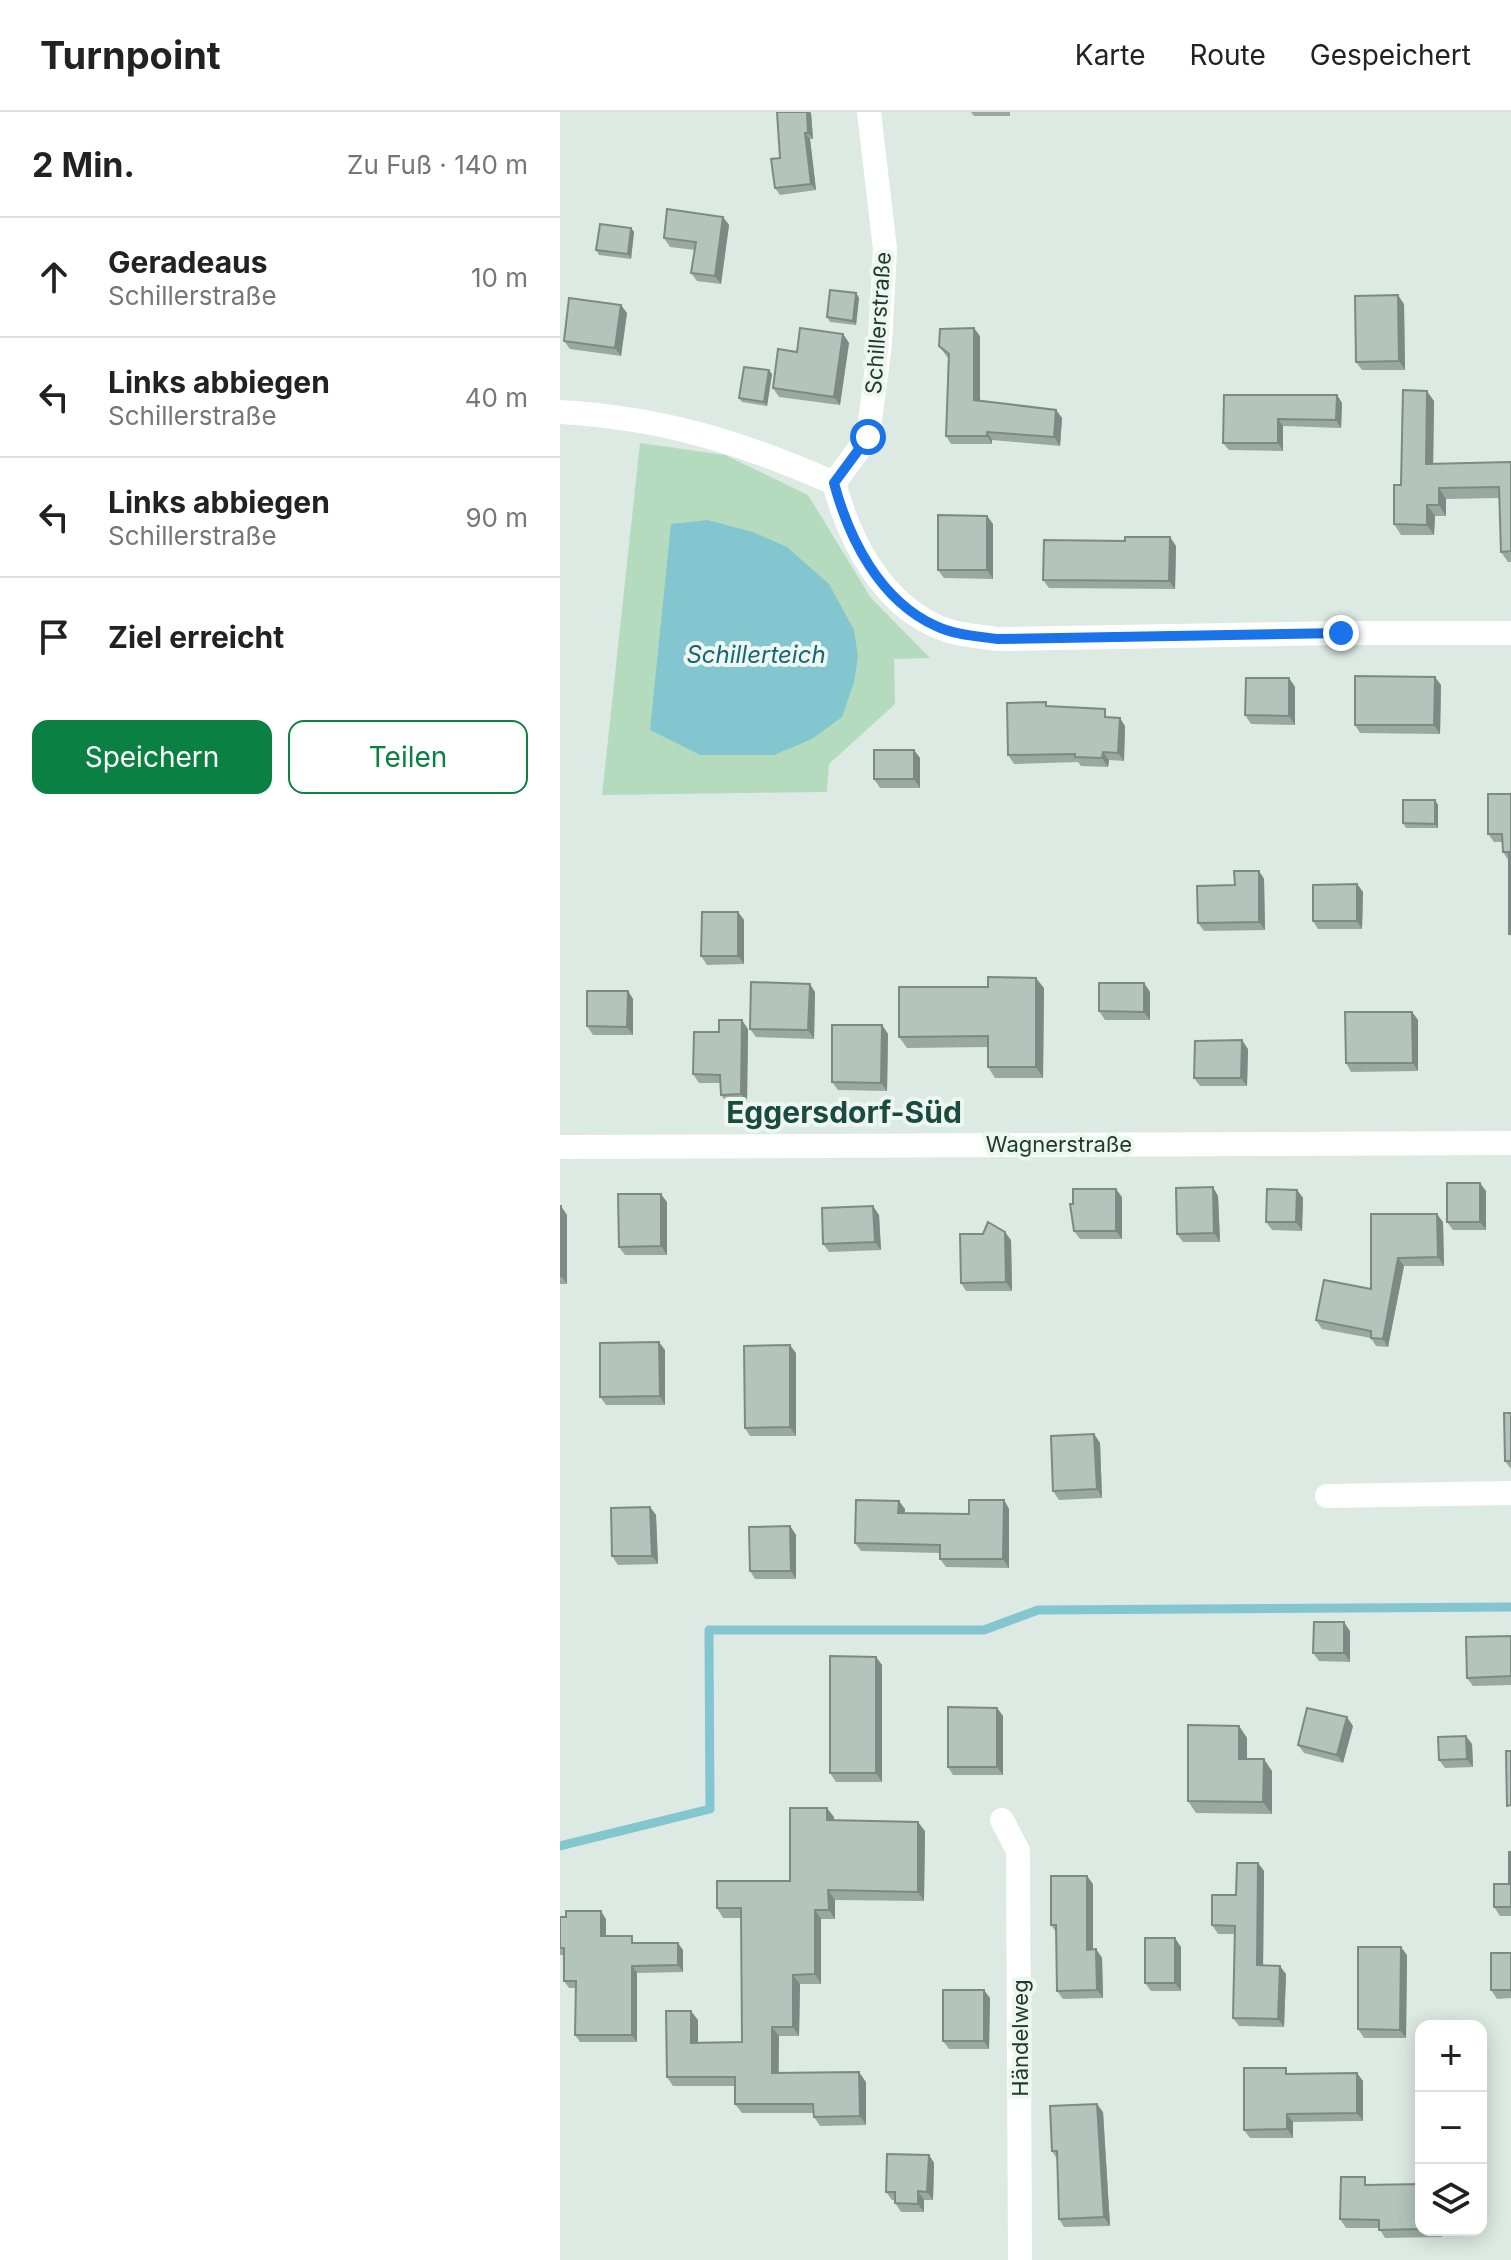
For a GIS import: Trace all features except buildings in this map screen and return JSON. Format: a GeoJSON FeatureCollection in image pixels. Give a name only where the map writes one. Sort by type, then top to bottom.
{"type":"FeatureCollection","features":[{"type":"Feature","properties":{"kind":"street","name":"Schillerstraße"},"geometry":{"type":"LineString","coordinates":[[834,483],[868,437],[880,344],[885,249],[869,112]]}},
{"type":"Feature","properties":{"kind":"street"},"geometry":{"type":"LineString","coordinates":[[560,412],[634,420],[727,440],[834,483],[842,511],[861,551],[881,581],[917,616],[938,627],[962,634],[997,639],[1511,633]]}},
{"type":"Feature","properties":{"kind":"street","name":"Wagnerstraße"},"geometry":{"type":"LineString","coordinates":[[560,1147],[1511,1143]]}},
{"type":"Feature","properties":{"kind":"street"},"geometry":{"type":"LineString","coordinates":[[1327,1496],[1511,1493]]}},
{"type":"Feature","properties":{"kind":"street","name":"Händelweg"},"geometry":{"type":"LineString","coordinates":[[1002,1820],[1018,1851],[1020,2260]]}},
{"type":"Feature","properties":{"kind":"green space"},"geometry":{"type":"Polygon","coordinates":[[[640,443],[725,455],[808,495],[871,598],[930,658],[894,659],[895,704],[829,764],[827,792],[602,795],[640,443]]]}},
{"type":"Feature","properties":{"kind":"water","name":"Schillerteich"},"geometry":{"type":"Polygon","coordinates":[[[707,520],[753,532],[787,547],[829,584],[854,630],[858,657],[854,682],[842,717],[812,739],[774,755],[700,755],[650,730],[671,524],[707,520]]]}},
{"type":"Feature","properties":{"kind":"waterway"},"geometry":{"type":"LineString","coordinates":[[560,1846],[710,1809],[709,1630],[984,1630],[1038,1610],[1511,1607]]}},
{"type":"Feature","properties":{"kind":"district","name":"Eggersdorf-Süd"},"geometry":{"type":"Point","coordinates":[844,1112]}},
{"type":"Feature","properties":{"kind":"route"},"geometry":{"type":"LineString","coordinates":[[868,437],[834,483],[842,511],[861,551],[881,581],[902,604],[938,627],[997,639],[1341,633]]}}]}
